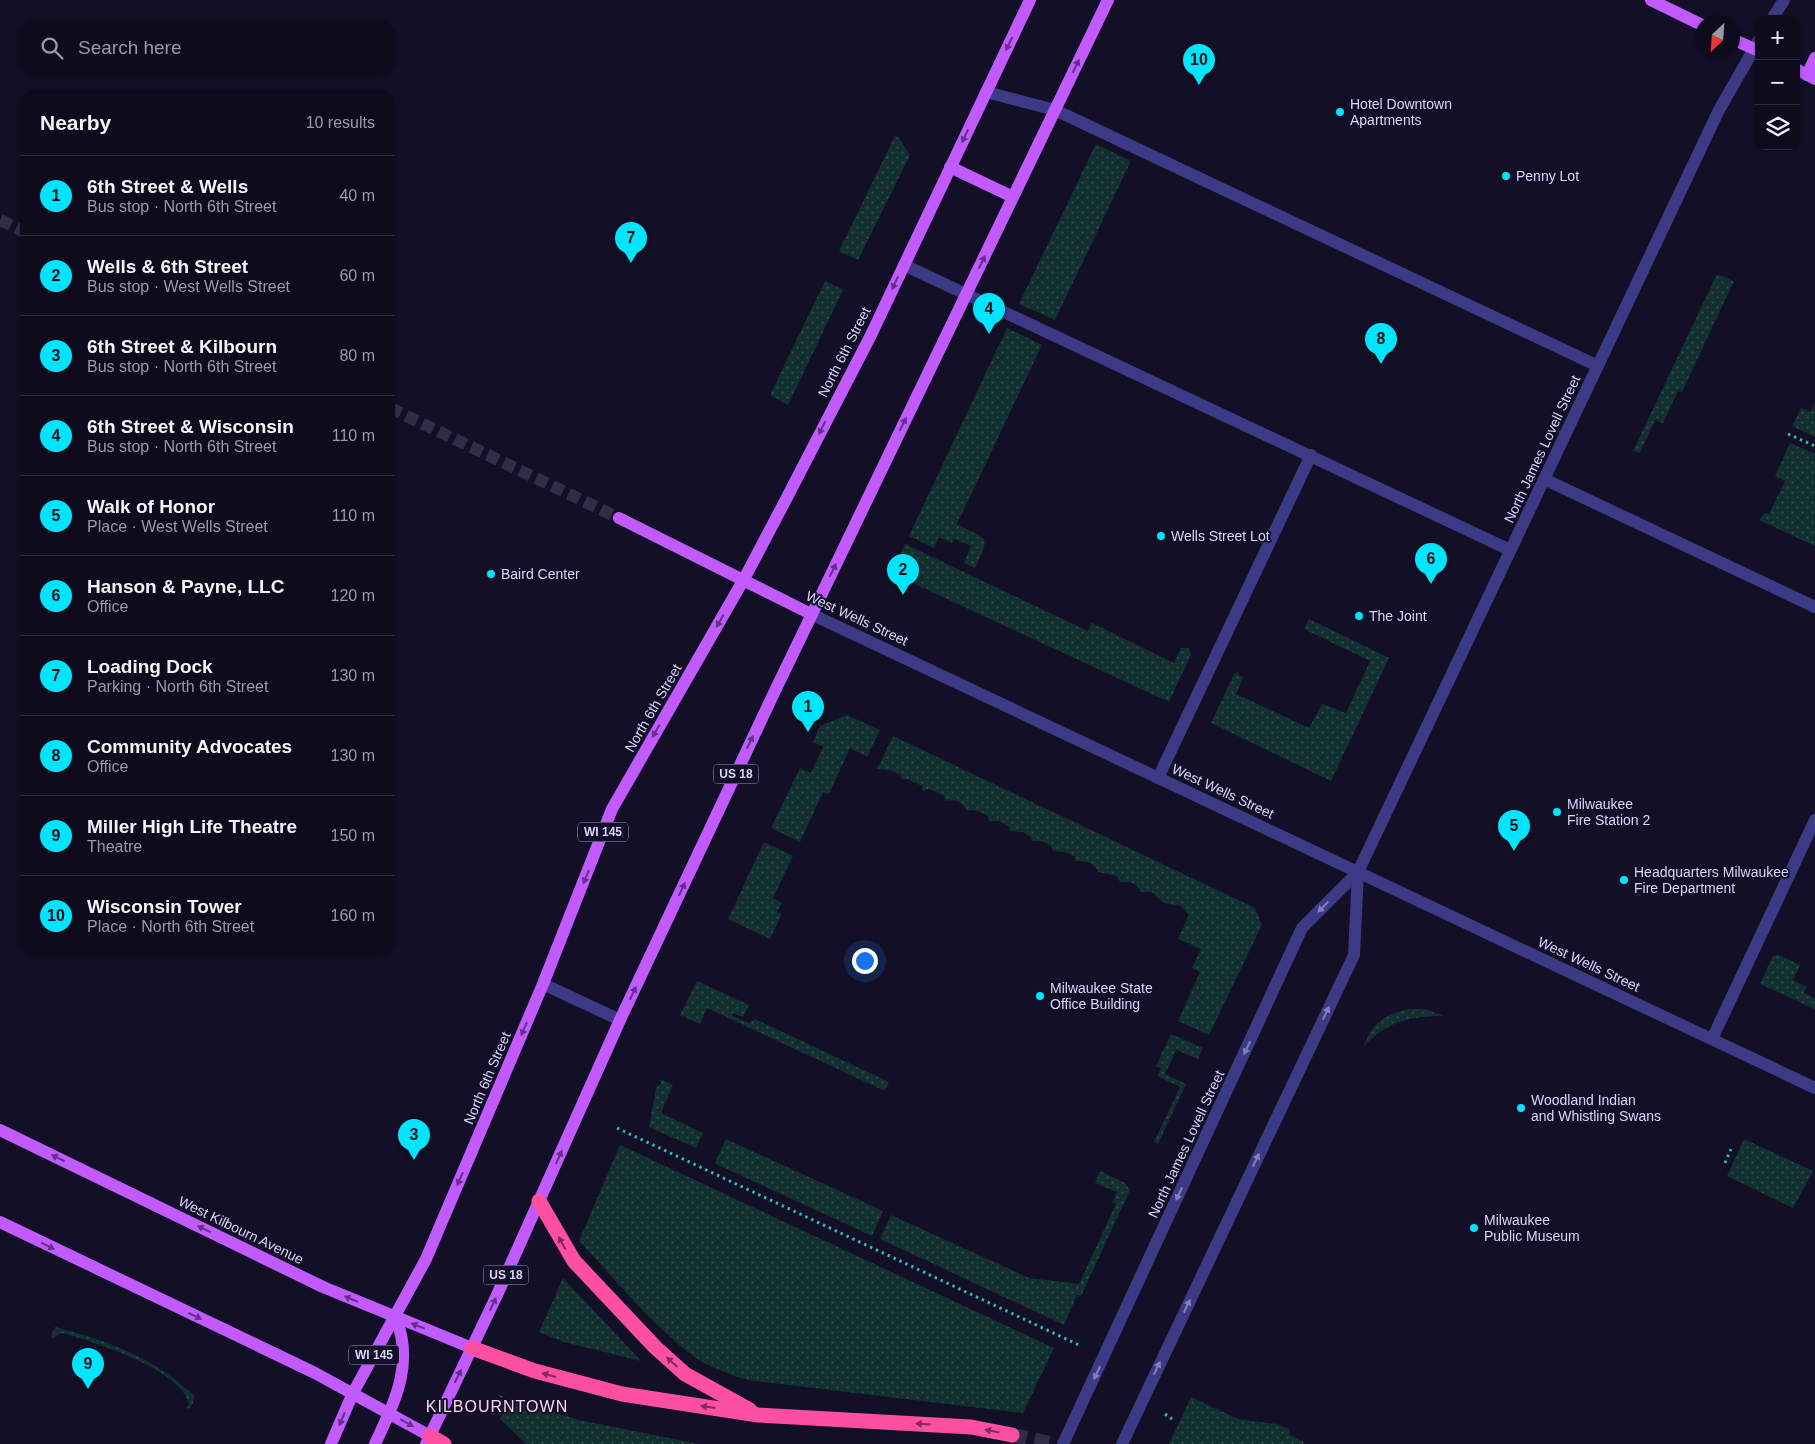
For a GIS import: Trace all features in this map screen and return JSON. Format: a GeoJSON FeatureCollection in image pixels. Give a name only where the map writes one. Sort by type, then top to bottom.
{"type":"FeatureCollection","features":[{"type":"Feature","properties":{"kind":"highway"},"geometry":{"type":"LineString","coordinates":[[539,1201],[574,1261],[656,1347],[685,1374],[758,1415]]}},
{"type":"Feature","properties":{"kind":"highway"},"geometry":{"type":"LineString","coordinates":[[472,1348],[535,1371],[622,1394],[758,1415],[971,1427],[1012,1435]]}},
{"type":"Feature","properties":{"kind":"highway"},"geometry":{"type":"LineString","coordinates":[[428,1440],[444,1444]]}},
{"type":"Feature","properties":{"kind":"main road","name":"North 6th Street"},"geometry":{"type":"LineString","coordinates":[[331,1444],[353,1393],[396,1318],[426,1259],[543,984],[612,809],[744,579],[870,337],[1030,0]]}},
{"type":"Feature","properties":{"kind":"main road"},"geometry":{"type":"LineString","coordinates":[[812,614],[1108,0]]}},
{"type":"Feature","properties":{"kind":"main road"},"geometry":{"type":"LineString","coordinates":[[1651,0],[1695,22]]}},
{"type":"Feature","properties":{"kind":"main road"},"geometry":{"type":"LineString","coordinates":[[1740,42],[1755,46]]}},
{"type":"Feature","properties":{"kind":"main road"},"geometry":{"type":"LineString","coordinates":[[1806,74],[1815,58]]}},
{"type":"Feature","properties":{"kind":"main road"},"geometry":{"type":"LineString","coordinates":[[950,167],[1013,197]]}},
{"type":"Feature","properties":{"kind":"main road","name":"West Wells Street"},"geometry":{"type":"LineString","coordinates":[[619,518],[812,614]]}},
{"type":"Feature","properties":{"kind":"main road","name":"US 18"},"geometry":{"type":"LineString","coordinates":[[428,1440],[472,1348],[620,1020],[812,614]]}},
{"type":"Feature","properties":{"kind":"main road","name":"West Kilbourn Avenue"},"geometry":{"type":"LineString","coordinates":[[0,1130],[324,1287],[472,1348]]}},
{"type":"Feature","properties":{"kind":"main road"},"geometry":{"type":"LineString","coordinates":[[0,1222],[353,1393],[389,1413],[428,1440]]}},
{"type":"Feature","properties":{"kind":"main road"},"geometry":{"type":"LineString","coordinates":[[375,1444],[400,1385],[403,1337],[396,1318]]}},
{"type":"Feature","properties":{"kind":"street"},"geometry":{"type":"LineString","coordinates":[[1775,15],[1784,0]]}},
{"type":"Feature","properties":{"kind":"street","name":"North James Lovell Street"},"geometry":{"type":"LineString","coordinates":[[1063,1444],[1302,928],[1358,872],[1719,110],[1755,50]]}},
{"type":"Feature","properties":{"kind":"street"},"geometry":{"type":"LineString","coordinates":[[986,92],[1055,110],[1598,366]]}},
{"type":"Feature","properties":{"kind":"street"},"geometry":{"type":"LineString","coordinates":[[904,265],[1510,550]]}},
{"type":"Feature","properties":{"kind":"street"},"geometry":{"type":"LineString","coordinates":[[1158,778],[1311,455]]}},
{"type":"Feature","properties":{"kind":"street"},"geometry":{"type":"LineString","coordinates":[[1544,479],[1815,607]]}},
{"type":"Feature","properties":{"kind":"street","name":"West Wells Street"},"geometry":{"type":"LineString","coordinates":[[812,614],[1815,1088]]}},
{"type":"Feature","properties":{"kind":"street"},"geometry":{"type":"LineString","coordinates":[[1712,1039],[1815,820]]}},
{"type":"Feature","properties":{"kind":"street","name":"North James Lovell Street"},"geometry":{"type":"LineString","coordinates":[[1122,1444],[1354,955],[1358,872]]}},
{"type":"Feature","properties":{"kind":"street"},"geometry":{"type":"LineString","coordinates":[[543,984],[620,1020]]}},
{"type":"Feature","properties":{"kind":"path"},"geometry":{"type":"LineString","coordinates":[[1788,434],[1815,446]]}},
{"type":"Feature","properties":{"kind":"path"},"geometry":{"type":"LineString","coordinates":[[617,1128],[1079,1345]]}},
{"type":"Feature","properties":{"kind":"path"},"geometry":{"type":"LineString","coordinates":[[1725,1163],[1731,1149]]}},
{"type":"Feature","properties":{"kind":"path"},"geometry":{"type":"LineString","coordinates":[[492,1414],[501,1396]]}},
{"type":"Feature","properties":{"kind":"path"},"geometry":{"type":"LineString","coordinates":[[1165,1414],[1172,1419]]}},
{"type":"Feature","properties":{"kind":"green space"},"geometry":{"type":"Polygon","coordinates":[[[895,136],[899,138],[910,155],[858,260],[839,251],[895,136]]]}},
{"type":"Feature","properties":{"kind":"green space"},"geometry":{"type":"Polygon","coordinates":[[[1096,144],[1131,161],[1055,320],[1019,304],[1096,144]]]}},
{"type":"Feature","properties":{"kind":"green space"},"geometry":{"type":"Polygon","coordinates":[[[1717,274],[1734,281],[1682,392],[1678,391],[1663,423],[1655,420],[1640,453],[1633,451],[1717,274]]]}},
{"type":"Feature","properties":{"kind":"green space"},"geometry":{"type":"Polygon","coordinates":[[[825,281],[843,290],[788,405],[770,395],[825,281]]]}},
{"type":"Feature","properties":{"kind":"green space"},"geometry":{"type":"Polygon","coordinates":[[[1007,328],[1042,345],[957,524],[984,539],[984,549],[975,568],[964,563],[971,546],[954,539],[952,543],[939,537],[934,548],[909,536],[1007,328]]]}},
{"type":"Feature","properties":{"kind":"green space"},"geometry":{"type":"Polygon","coordinates":[[[1815,403],[1815,437],[1792,426],[1801,408],[1811,412],[1815,403]]]}},
{"type":"Feature","properties":{"kind":"green space"},"geometry":{"type":"Polygon","coordinates":[[[1790,443],[1815,454],[1815,546],[1759,520],[1765,513],[1769,514],[1785,481],[1775,476],[1790,443]]]}},
{"type":"Feature","properties":{"kind":"green space"},"geometry":{"type":"Polygon","coordinates":[[[905,544],[1088,631],[1092,623],[1174,663],[1181,648],[1189,648],[1191,655],[1169,702],[891,573],[905,544]]]}},
{"type":"Feature","properties":{"kind":"green space"},"geometry":{"type":"Polygon","coordinates":[[[1309,619],[1389,658],[1331,781],[1211,723],[1234,674],[1237,672],[1243,678],[1236,694],[1309,728],[1322,704],[1346,713],[1370,661],[1304,629],[1309,619]]]}},
{"type":"Feature","properties":{"kind":"green space"},"geometry":{"type":"Polygon","coordinates":[[[847,715],[880,730],[867,757],[850,748],[829,794],[823,792],[800,842],[771,828],[800,768],[811,773],[823,747],[813,742],[820,726],[847,715]]]}},
{"type":"Feature","properties":{"kind":"green space"},"geometry":{"type":"Polygon","coordinates":[[[893,736],[1255,908],[1262,925],[1209,1035],[1178,1021],[1200,972],[1192,968],[1201,949],[1178,939],[1189,915],[1181,906],[1164,903],[1152,892],[1141,892],[1135,884],[1120,882],[1117,876],[1098,872],[1091,864],[1075,861],[1075,857],[1065,852],[1053,851],[1047,843],[1032,841],[1031,837],[1023,832],[1010,831],[1009,827],[1000,821],[989,821],[988,816],[980,812],[967,811],[958,802],[952,800],[945,801],[944,796],[929,789],[923,791],[922,786],[907,779],[902,780],[900,775],[890,770],[877,769],[893,736]]]}},
{"type":"Feature","properties":{"kind":"green space"},"geometry":{"type":"Polygon","coordinates":[[[764,842],[793,856],[773,898],[782,903],[777,912],[782,914],[770,939],[728,919],[764,842]]]}},
{"type":"Feature","properties":{"kind":"green space"},"geometry":{"type":"Polygon","coordinates":[[[1779,955],[1800,965],[1793,980],[1807,987],[1804,993],[1815,998],[1815,1009],[1760,984],[1773,956],[1779,955]]]}},
{"type":"Feature","properties":{"kind":"green space"},"geometry":{"type":"Polygon","coordinates":[[[697,981],[749,1005],[743,1017],[733,1013],[732,1016],[749,1023],[755,1019],[889,1082],[885,1091],[707,1008],[700,1024],[680,1015],[697,981]]]}},
{"type":"Feature","properties":{"kind":"green space"},"geometry":{"type":"Polygon","coordinates":[[[1408,1009],[1425,1009],[1443,1016],[1420,1017],[1399,1022],[1372,1038],[1363,1047],[1371,1032],[1380,1021],[1392,1014],[1408,1009]]]}},
{"type":"Feature","properties":{"kind":"green space"},"geometry":{"type":"Polygon","coordinates":[[[1171,1034],[1203,1048],[1198,1059],[1176,1050],[1165,1074],[1186,1084],[1158,1144],[1154,1142],[1180,1087],[1157,1076],[1161,1068],[1156,1066],[1171,1034]]]}},
{"type":"Feature","properties":{"kind":"green space"},"geometry":{"type":"Polygon","coordinates":[[[660,1079],[673,1085],[661,1113],[703,1133],[696,1148],[649,1127],[656,1088],[661,1083],[660,1079]]]}},
{"type":"Feature","properties":{"kind":"green space"},"geometry":{"type":"Polygon","coordinates":[[[726,1139],[883,1211],[872,1236],[715,1163],[726,1139]]]}},
{"type":"Feature","properties":{"kind":"green space"},"geometry":{"type":"Polygon","coordinates":[[[1744,1139],[1813,1171],[1793,1208],[1727,1176],[1744,1139]]]}},
{"type":"Feature","properties":{"kind":"green space"},"geometry":{"type":"Polygon","coordinates":[[[620,1145],[1054,1348],[1023,1413],[748,1380],[718,1370],[698,1359],[647,1315],[579,1241],[620,1145]]]}},
{"type":"Feature","properties":{"kind":"green space"},"geometry":{"type":"Polygon","coordinates":[[[1100,1171],[1125,1183],[1130,1190],[1081,1296],[1077,1295],[1064,1325],[880,1239],[891,1215],[1029,1278],[1079,1284],[1116,1204],[1113,1202],[1117,1192],[1095,1183],[1100,1171]]]}},
{"type":"Feature","properties":{"kind":"green space"},"geometry":{"type":"Polygon","coordinates":[[[563,1278],[641,1361],[564,1342],[539,1332],[563,1278]]]}},
{"type":"Feature","properties":{"kind":"green space"},"geometry":{"type":"Polygon","coordinates":[[[55,1327],[94,1338],[146,1360],[194,1395],[195,1398],[190,1409],[187,1408],[189,1404],[183,1392],[171,1380],[154,1369],[114,1350],[76,1337],[62,1333],[53,1338],[51,1337],[55,1327]]]}},
{"type":"Feature","properties":{"kind":"green space"},"geometry":{"type":"Polygon","coordinates":[[[1191,1397],[1238,1419],[1274,1423],[1289,1429],[1290,1435],[1304,1442],[1303,1444],[1169,1444],[1191,1397]]]}},
{"type":"Feature","properties":{"kind":"green space"},"geometry":{"type":"Polygon","coordinates":[[[510,1398],[579,1420],[699,1444],[526,1444],[500,1419],[510,1398]]]}},
{"type":"Feature","properties":{"kind":"tunnel"},"geometry":{"type":"LineString","coordinates":[[0,220],[20,230]]}},
{"type":"Feature","properties":{"kind":"tunnel"},"geometry":{"type":"LineString","coordinates":[[395,410],[619,518]]}},
{"type":"Feature","properties":{"kind":"tunnel"},"geometry":{"type":"LineString","coordinates":[[1012,1435],[1051,1444]]}},
{"type":"Feature","properties":{"kind":"place","name":"Wisconsin Tower"},"geometry":{"type":"Point","coordinates":[1199,85]}},
{"type":"Feature","properties":{"kind":"place","name":"Hotel Downtown Apartments"},"geometry":{"type":"Point","coordinates":[1340,112]}},
{"type":"Feature","properties":{"kind":"place","name":"Penny Lot"},"geometry":{"type":"Point","coordinates":[1506,176]}},
{"type":"Feature","properties":{"kind":"place","name":"Loading Dock"},"geometry":{"type":"Point","coordinates":[631,263]}},
{"type":"Feature","properties":{"kind":"place","name":"6th Street & Wisconsin"},"geometry":{"type":"Point","coordinates":[989,334]}},
{"type":"Feature","properties":{"kind":"place","name":"Community Advocates"},"geometry":{"type":"Point","coordinates":[1381,364]}},
{"type":"Feature","properties":{"kind":"place","name":"Wells Street Lot"},"geometry":{"type":"Point","coordinates":[1161,536]}},
{"type":"Feature","properties":{"kind":"place","name":"Baird Center"},"geometry":{"type":"Point","coordinates":[491,574]}},
{"type":"Feature","properties":{"kind":"place","name":"Hanson & Payne, LLC"},"geometry":{"type":"Point","coordinates":[1431,584]}},
{"type":"Feature","properties":{"kind":"place","name":"Wells & 6th Street"},"geometry":{"type":"Point","coordinates":[903,595]}},
{"type":"Feature","properties":{"kind":"place","name":"The Joint"},"geometry":{"type":"Point","coordinates":[1359,616]}},
{"type":"Feature","properties":{"kind":"place","name":"6th Street & Wells"},"geometry":{"type":"Point","coordinates":[808,732]}},
{"type":"Feature","properties":{"kind":"place","name":"Milwaukee Fire Station 2"},"geometry":{"type":"Point","coordinates":[1557,812]}},
{"type":"Feature","properties":{"kind":"place","name":"Walk of Honor"},"geometry":{"type":"Point","coordinates":[1514,851]}},
{"type":"Feature","properties":{"kind":"place","name":"Headquarters Milwaukee Fire Department"},"geometry":{"type":"Point","coordinates":[1624,880]}},
{"type":"Feature","properties":{"kind":"place","name":"Milwaukee State Office Building"},"geometry":{"type":"Point","coordinates":[1040,996]}},
{"type":"Feature","properties":{"kind":"place","name":"Woodland Indian and Whistling Swans"},"geometry":{"type":"Point","coordinates":[1521,1108]}},
{"type":"Feature","properties":{"kind":"place","name":"6th Street & Kilbourn"},"geometry":{"type":"Point","coordinates":[414,1160]}},
{"type":"Feature","properties":{"kind":"place","name":"Milwaukee Public Museum"},"geometry":{"type":"Point","coordinates":[1474,1228]}},
{"type":"Feature","properties":{"kind":"place","name":"Miller High Life Theatre"},"geometry":{"type":"Point","coordinates":[88,1389]}},
{"type":"Feature","properties":{"kind":"district","name":"KILBOURNTOWN"},"geometry":{"type":"Point","coordinates":[497,1406]}}]}
